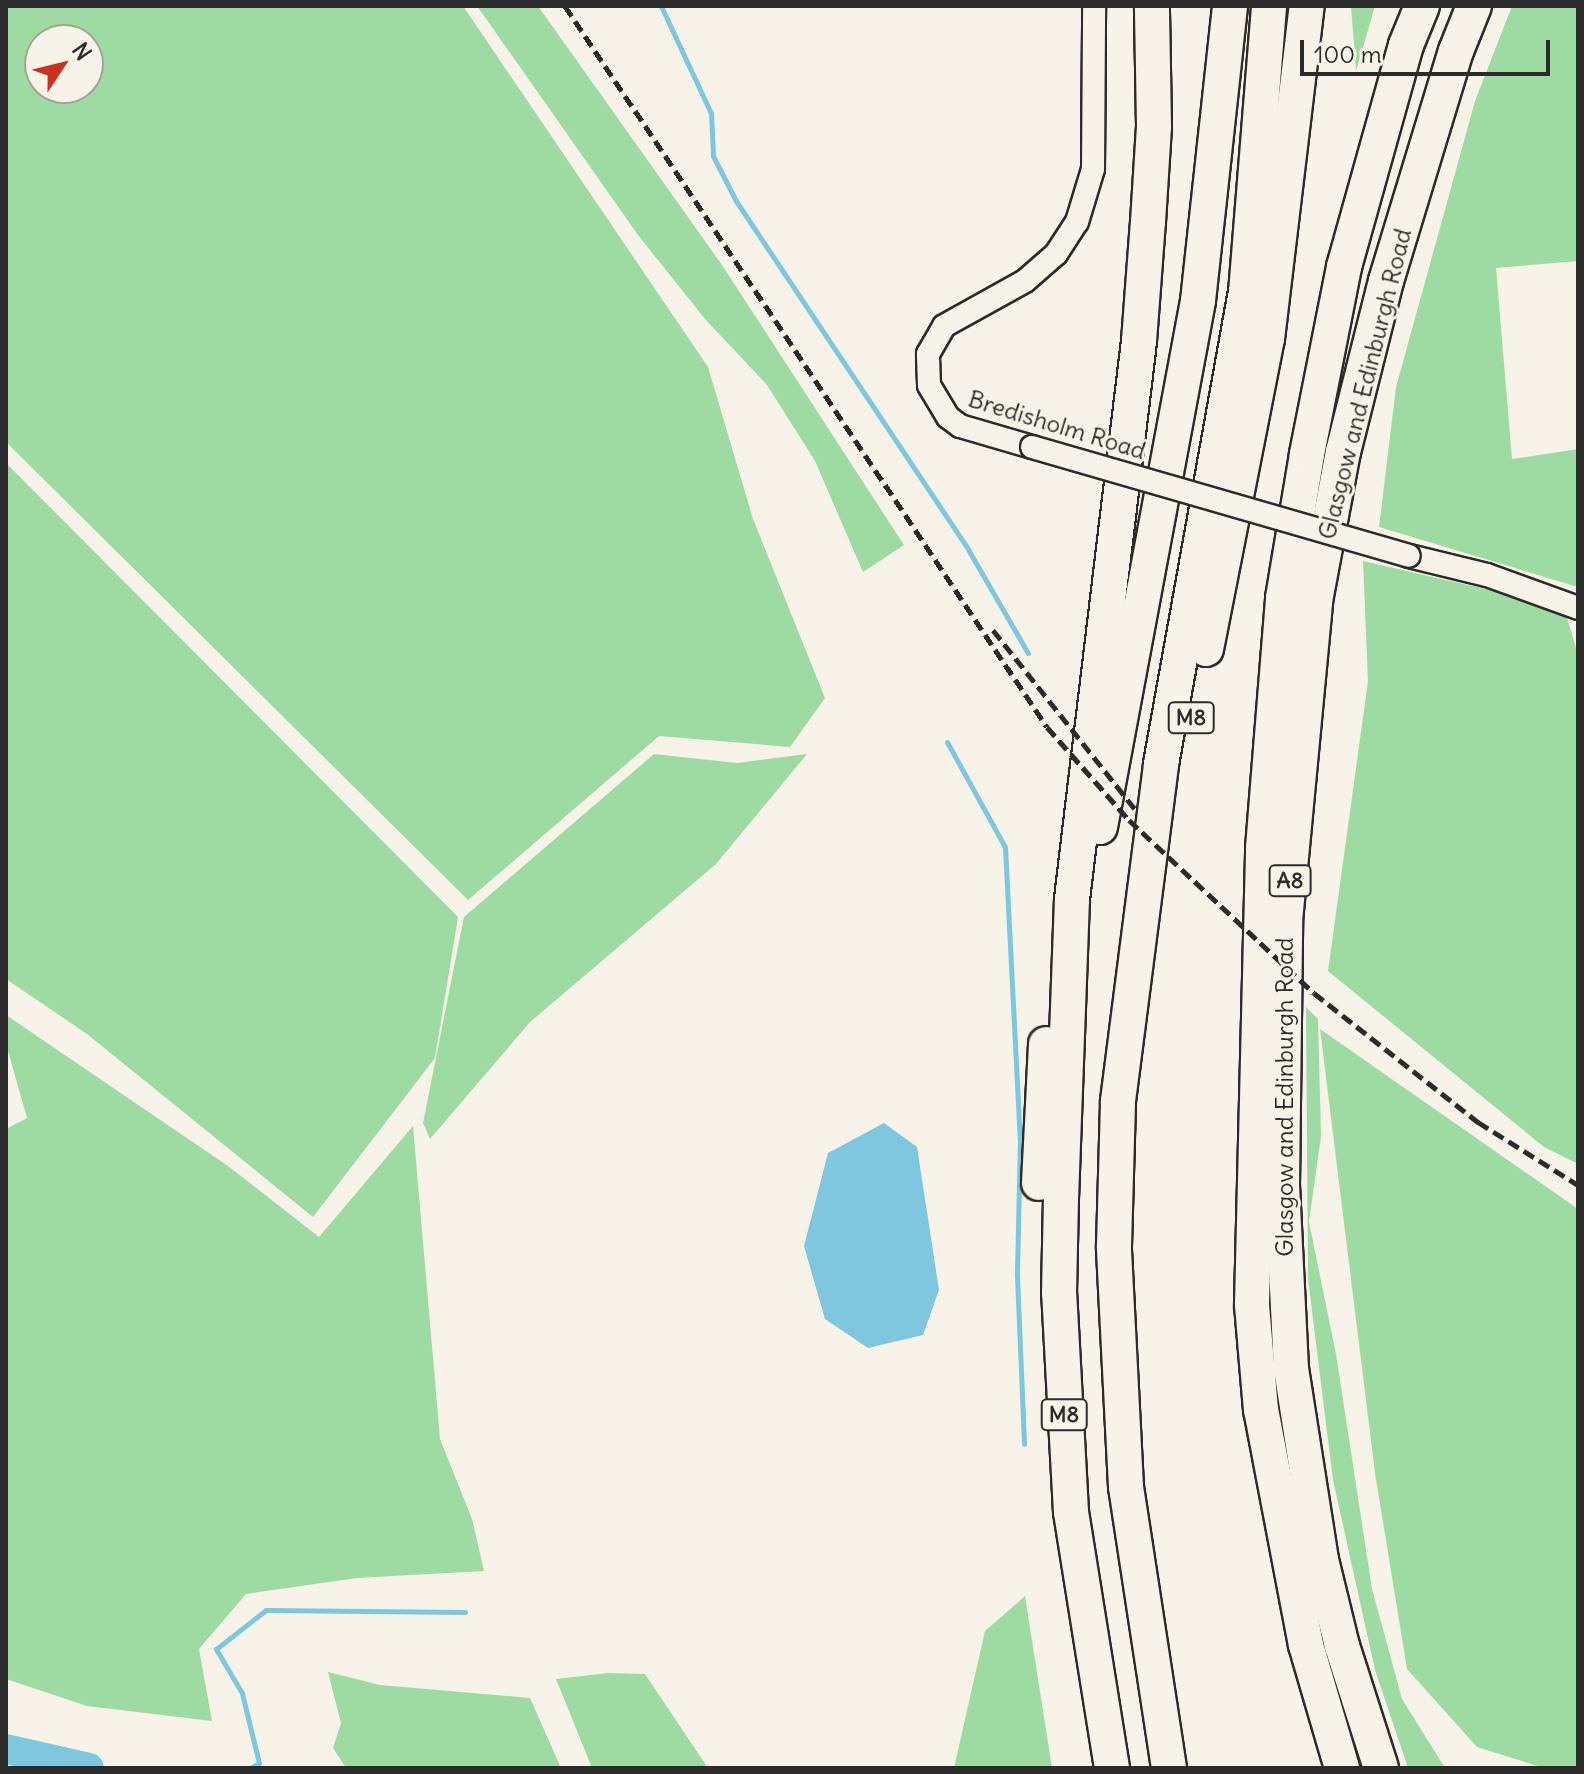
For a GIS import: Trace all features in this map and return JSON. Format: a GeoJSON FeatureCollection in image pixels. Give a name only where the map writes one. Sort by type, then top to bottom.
{"type":"FeatureCollection","features":[{"type":"Feature","properties":{"kind":"highway","name":"M8"},"geometry":{"type":"LineString","coordinates":[[1112,1768],[1081,1587],[1064,1427],[1059,1293],[1073,884],[1128,437],[1154,126],[1152,6]]}},
{"type":"Feature","properties":{"kind":"highway","name":"M8"},"geometry":{"type":"LineString","coordinates":[[1068,1058],[1089,889],[1198,301],[1230,6]]}},
{"type":"Feature","properties":{"kind":"highway","name":"M8"},"geometry":{"type":"LineString","coordinates":[[1169,1768],[1137,1576],[1123,1436],[1114,1246],[1118,1101],[1161,764],[1204,541],[1246,293],[1269,6]]}},
{"type":"Feature","properties":{"kind":"highway","name":"M8"},"geometry":{"type":"LineString","coordinates":[[1204,541],[1259,298],[1295,6]]}},
{"type":"Feature","properties":{"kind":"highway","name":"M8"},"geometry":{"type":"LineString","coordinates":[[1123,1436],[1130,1201],[1156,917],[1177,789],[1259,392],[1286,210],[1307,6]]}},
{"type":"Feature","properties":{"kind":"highway","name":"Glasgow and Edinburgh Road"},"geometry":{"type":"LineString","coordinates":[[1342,1768],[1306,1645],[1261,1410],[1252,1304],[1263,848],[1283,598],[1307,454],[1344,267],[1406,45],[1422,6]]}},
{"type":"Feature","properties":{"kind":"highway","name":"Glasgow and Edinburgh Road"},"geometry":{"type":"LineString","coordinates":[[1381,1768],[1342,1646],[1321,1560],[1291,1369],[1282,1185],[1285,921],[1315,601],[1343,452],[1386,281],[1474,6]]}},
{"type":"Feature","properties":{"kind":"highway","name":"M8"},"geometry":{"type":"LineString","coordinates":[[1097,1768],[1054,1511],[1039,1276],[1040,1153],[1070,771],[1128,437]]}},
{"type":"Feature","properties":{"kind":"street","name":"Bredisholm Road"},"geometry":{"type":"LineString","coordinates":[[1094,6],[1093,169],[1077,222],[1056,254],[1025,281],[944,326],[928,354],[929,385],[948,417],[960,426],[1409,556],[1487,575],[1578,608]]}},
{"type":"Feature","properties":{"kind":"green space"},"geometry":{"type":"Polygon","coordinates":[[[6,6],[463,6],[708,367],[753,519],[825,698],[790,747],[659,736],[468,900],[6,442],[6,6]]]}},
{"type":"Feature","properties":{"kind":"green space"},"geometry":{"type":"Polygon","coordinates":[[[477,6],[538,6],[722,265],[904,545],[863,572],[815,461],[767,385],[705,319],[638,235],[477,6]]]}},
{"type":"Feature","properties":{"kind":"green space"},"geometry":{"type":"Polygon","coordinates":[[[1351,6],[1375,6],[1356,71],[1351,6]]]}},
{"type":"Feature","properties":{"kind":"green space"},"geometry":{"type":"Polygon","coordinates":[[[1512,6],[1578,6],[1578,261],[1496,268],[1512,459],[1578,449],[1578,587],[1379,527],[1396,387],[1475,101],[1512,6]]]}},
{"type":"Feature","properties":{"kind":"green space"},"geometry":{"type":"Polygon","coordinates":[[[6,463],[458,917],[435,1058],[313,1217],[87,1034],[6,979],[6,463]]]}},
{"type":"Feature","properties":{"kind":"green space"},"geometry":{"type":"Polygon","coordinates":[[[1363,561],[1564,607],[1578,655],[1578,1164],[1544,1147],[1328,971],[1368,681],[1363,561]]]}},
{"type":"Feature","properties":{"kind":"green space"},"geometry":{"type":"Polygon","coordinates":[[[654,754],[737,763],[807,754],[716,864],[530,1022],[430,1139],[423,1123],[464,917],[654,754]]]}},
{"type":"Feature","properties":{"kind":"green space"},"geometry":{"type":"Polygon","coordinates":[[[1306,1007],[1318,1019],[1321,1136],[1309,1222],[1336,1354],[1372,1589],[1402,1699],[1445,1768],[1408,1768],[1375,1670],[1333,1480],[1308,1279],[1306,1007]]]}},
{"type":"Feature","properties":{"kind":"green space"},"geometry":{"type":"Polygon","coordinates":[[[6,1015],[228,1166],[319,1237],[413,1126],[440,1439],[472,1519],[484,1571],[357,1578],[246,1594],[199,1649],[212,1721],[87,1706],[6,1679],[6,1129],[27,1118],[6,1044],[6,1015]]]}},
{"type":"Feature","properties":{"kind":"green space"},"geometry":{"type":"Polygon","coordinates":[[[1320,1029],[1578,1209],[1578,1768],[1544,1768],[1477,1747],[1407,1669],[1375,1473],[1320,1029]]]}},
{"type":"Feature","properties":{"kind":"green space"},"geometry":{"type":"Polygon","coordinates":[[[1025,1596],[1052,1768],[954,1768],[985,1631],[1025,1596]]]}},
{"type":"Feature","properties":{"kind":"green space"},"geometry":{"type":"Polygon","coordinates":[[[328,1672],[380,1685],[530,1698],[561,1768],[346,1768],[333,1748],[341,1723],[328,1672]]]}},
{"type":"Feature","properties":{"kind":"green space"},"geometry":{"type":"Polygon","coordinates":[[[608,1673],[645,1674],[708,1768],[592,1768],[556,1679],[608,1673]]]}},
{"type":"Feature","properties":{"kind":"water"},"geometry":{"type":"Polygon","coordinates":[[[884,1123],[917,1147],[939,1290],[923,1335],[868,1348],[825,1319],[804,1246],[828,1153],[884,1123]]]}},
{"type":"Feature","properties":{"kind":"waterway"},"geometry":{"type":"LineString","coordinates":[[661,6],[711,113],[713,156],[736,201],[969,551],[1028,653]]}},
{"type":"Feature","properties":{"kind":"waterway"},"geometry":{"type":"LineString","coordinates":[[947,742],[1005,847],[1020,1139],[1017,1276],[1024,1444]]}},
{"type":"Feature","properties":{"kind":"waterway"},"geometry":{"type":"LineString","coordinates":[[250,1768],[259,1763],[242,1693],[216,1649],[266,1610],[465,1612]]}},
{"type":"Feature","properties":{"kind":"waterway"},"geometry":{"type":"LineString","coordinates":[[6,1749],[89,1768]]}},
{"type":"Feature","properties":{"kind":"railway"},"geometry":{"type":"LineString","coordinates":[[565,6],[1047,727],[1129,820],[1314,993],[1478,1122],[1578,1185]]}},
{"type":"Feature","properties":{"kind":"railway"},"geometry":{"type":"LineString","coordinates":[[993,630],[1137,812]]}}]}
